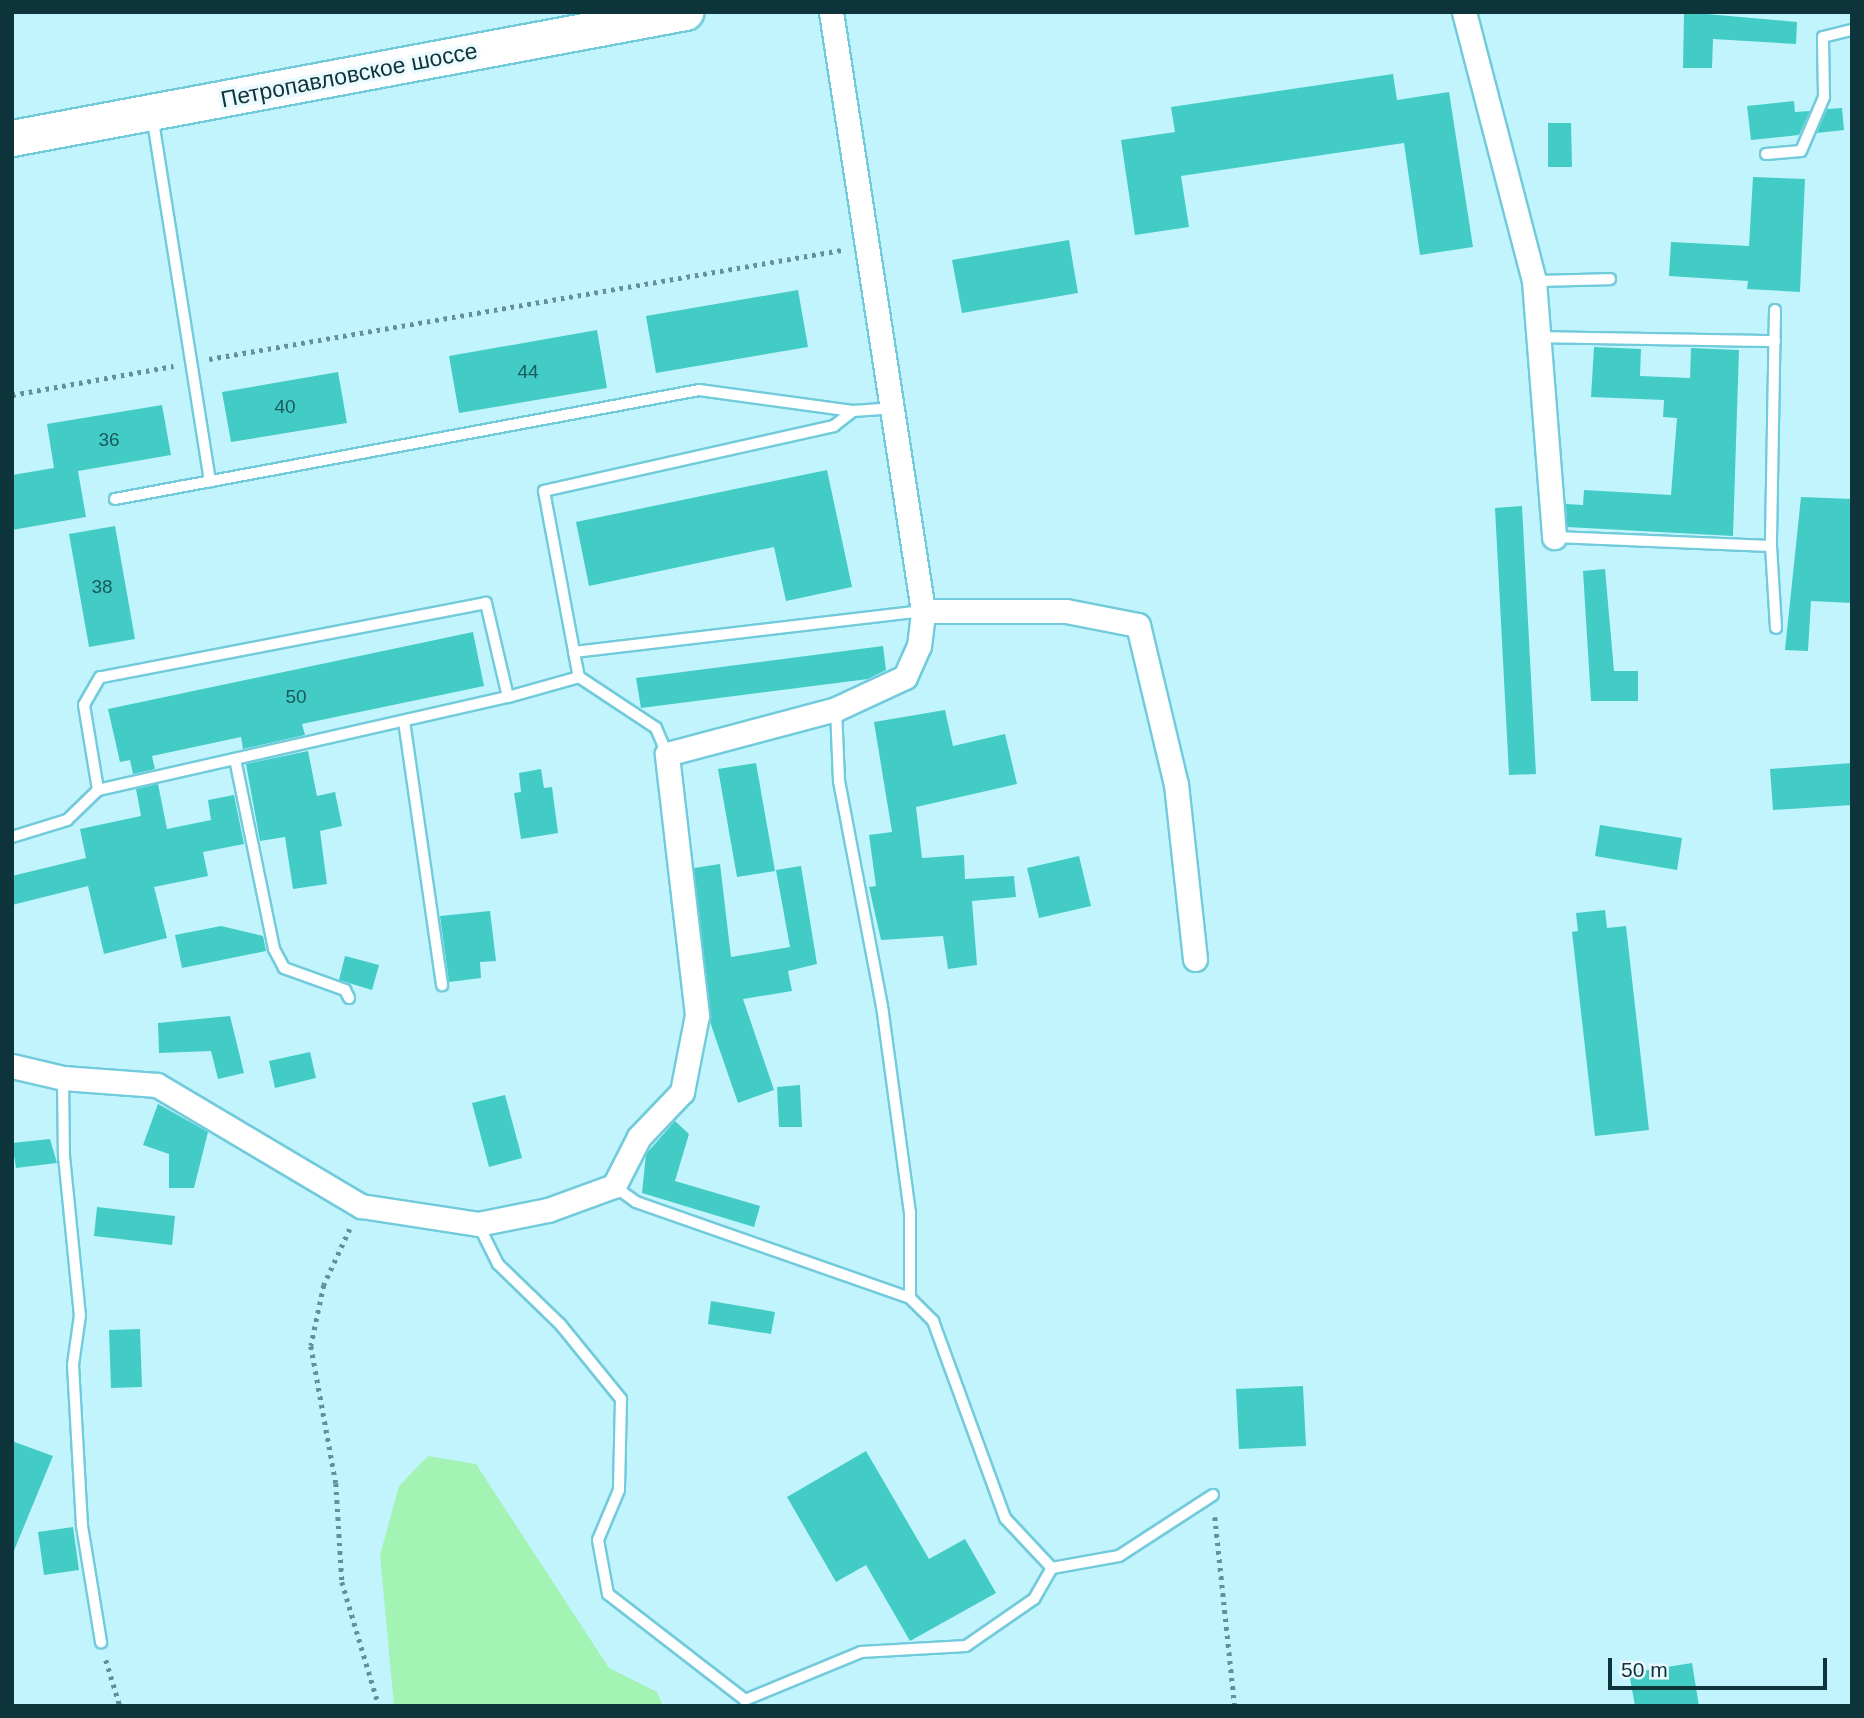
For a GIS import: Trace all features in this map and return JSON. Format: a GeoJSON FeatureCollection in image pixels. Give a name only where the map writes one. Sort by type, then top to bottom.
{"type":"FeatureCollection","features":[{"type":"Feature","properties":{"kind":"main road","name":"Петропавловское шоссе"},"geometry":{"type":"LineString","coordinates":[[12,138],[685,12]]}},
{"type":"Feature","properties":{"kind":"street"},"geometry":{"type":"LineString","coordinates":[[12,1066],[63,1078],[157,1085],[230,1124],[361,1206],[478,1224],[548,1210],[614,1186],[639,1137],[682,1092],[697,1015],[667,754],[836,709],[905,677],[919,646],[923,611],[831,12]]}},
{"type":"Feature","properties":{"kind":"street"},"geometry":{"type":"LineString","coordinates":[[1464,12],[1534,281],[1554,537]]}},
{"type":"Feature","properties":{"kind":"street"},"geometry":{"type":"LineString","coordinates":[[923,611],[1066,611],[1138,625],[1176,784],[1195,959]]}},
{"type":"Feature","properties":{"kind":"lane"},"geometry":{"type":"LineString","coordinates":[[1766,154],[1801,151],[1824,97],[1823,37],[1852,30]]}},
{"type":"Feature","properties":{"kind":"lane"},"geometry":{"type":"LineString","coordinates":[[152,112],[210,481]]}},
{"type":"Feature","properties":{"kind":"lane"},"geometry":{"type":"LineString","coordinates":[[1534,281],[1609,279]]}},
{"type":"Feature","properties":{"kind":"lane"},"geometry":{"type":"LineString","coordinates":[[1776,310],[1771,546],[1776,628]]}},
{"type":"Feature","properties":{"kind":"lane"},"geometry":{"type":"LineString","coordinates":[[1538,337],[1775,341]]}},
{"type":"Feature","properties":{"kind":"lane"},"geometry":{"type":"LineString","coordinates":[[115,499],[699,390],[853,411],[892,408]]}},
{"type":"Feature","properties":{"kind":"lane"},"geometry":{"type":"LineString","coordinates":[[667,754],[656,727],[579,677],[544,491],[834,426],[853,411]]}},
{"type":"Feature","properties":{"kind":"lane"},"geometry":{"type":"LineString","coordinates":[[1554,537],[1771,546]]}},
{"type":"Feature","properties":{"kind":"lane"},"geometry":{"type":"LineString","coordinates":[[98,790],[83,705],[100,677],[486,603],[508,697]]}},
{"type":"Feature","properties":{"kind":"lane"},"geometry":{"type":"LineString","coordinates":[[574,652],[923,611]]}},
{"type":"Feature","properties":{"kind":"lane"},"geometry":{"type":"LineString","coordinates":[[12,838],[67,820],[98,790],[508,697],[579,677]]}},
{"type":"Feature","properties":{"kind":"lane"},"geometry":{"type":"LineString","coordinates":[[836,709],[839,781],[882,1006],[910,1213],[910,1298]]}},
{"type":"Feature","properties":{"kind":"lane"},"geometry":{"type":"LineString","coordinates":[[404,720],[442,985]]}},
{"type":"Feature","properties":{"kind":"lane"},"geometry":{"type":"LineString","coordinates":[[235,759],[274,948],[284,968],[345,990],[349,998]]}},
{"type":"Feature","properties":{"kind":"lane"},"geometry":{"type":"LineString","coordinates":[[63,1078],[64,1156],[80,1315],[72,1365],[82,1526],[101,1642]]}},
{"type":"Feature","properties":{"kind":"lane"},"geometry":{"type":"LineString","coordinates":[[614,1186],[636,1202],[910,1298],[933,1321],[1005,1518],[1052,1569]]}},
{"type":"Feature","properties":{"kind":"lane"},"geometry":{"type":"LineString","coordinates":[[478,1224],[498,1264],[560,1324],[621,1399],[619,1490],[598,1540],[608,1594],[745,1700],[861,1652],[966,1646],[1034,1599],[1052,1569],[1119,1556],[1213,1495]]}},
{"type":"Feature","properties":{"kind":"path"},"geometry":{"type":"LineString","coordinates":[[12,395],[867,246]]}},
{"type":"Feature","properties":{"kind":"path"},"geometry":{"type":"LineString","coordinates":[[361,1206],[324,1286],[311,1346],[335,1483],[342,1583],[379,1706]]}},
{"type":"Feature","properties":{"kind":"path"},"geometry":{"type":"LineString","coordinates":[[1213,1495],[1235,1706]]}},
{"type":"Feature","properties":{"kind":"path"},"geometry":{"type":"LineString","coordinates":[[101,1642],[120,1706]]}},
{"type":"Feature","properties":{"kind":"green space"},"geometry":{"type":"Polygon","coordinates":[[[428,1456],[476,1464],[609,1668],[657,1692],[663,1706],[394,1706],[380,1555],[399,1486],[428,1456]]]}},
{"type":"Feature","properties":{"kind":"building"},"geometry":{"type":"Polygon","coordinates":[[[1684,12],[1797,22],[1796,44],[1713,39],[1712,68],[1683,68],[1684,12]]]}},
{"type":"Feature","properties":{"kind":"building"},"geometry":{"type":"Polygon","coordinates":[[[1393,74],[1397,100],[1449,92],[1473,247],[1420,255],[1404,143],[1181,176],[1189,227],[1135,235],[1121,140],[1175,132],[1171,107],[1393,74]]]}},
{"type":"Feature","properties":{"kind":"building"},"geometry":{"type":"Polygon","coordinates":[[[1794,101],[1795,112],[1810,111],[1799,135],[1751,140],[1747,106],[1794,101]]]}},
{"type":"Feature","properties":{"kind":"building"},"geometry":{"type":"Polygon","coordinates":[[[1842,108],[1844,130],[1817,133],[1827,109],[1842,108]]]}},
{"type":"Feature","properties":{"kind":"building"},"geometry":{"type":"Polygon","coordinates":[[[1548,123],[1571,123],[1572,167],[1548,167],[1548,123]]]}},
{"type":"Feature","properties":{"kind":"building"},"geometry":{"type":"Polygon","coordinates":[[[1753,177],[1805,179],[1800,292],[1747,289],[1748,281],[1669,276],[1671,242],[1749,246],[1753,177]]]}},
{"type":"Feature","properties":{"kind":"building"},"geometry":{"type":"Polygon","coordinates":[[[1069,240],[1078,293],[962,313],[952,260],[1069,240]]]}},
{"type":"Feature","properties":{"kind":"building"},"geometry":{"type":"Polygon","coordinates":[[[798,290],[808,347],[656,373],[646,316],[798,290]]]}},
{"type":"Feature","properties":{"kind":"building"},"geometry":{"type":"Polygon","coordinates":[[[597,330],[607,388],[459,413],[449,356],[597,330]]]}},
{"type":"Feature","properties":{"kind":"building"},"geometry":{"type":"Polygon","coordinates":[[[1594,347],[1641,349],[1640,376],[1690,378],[1691,348],[1739,350],[1733,536],[1567,527],[1566,504],[1583,505],[1584,490],[1671,495],[1677,418],[1663,417],[1664,400],[1591,397],[1594,347]]]}},
{"type":"Feature","properties":{"kind":"building"},"geometry":{"type":"Polygon","coordinates":[[[338,372],[347,423],[231,442],[222,392],[338,372]]]}},
{"type":"Feature","properties":{"kind":"building"},"geometry":{"type":"Polygon","coordinates":[[[162,405],[171,455],[78,471],[86,517],[12,530],[12,475],[54,468],[47,424],[162,405]]]}},
{"type":"Feature","properties":{"kind":"building"},"geometry":{"type":"Polygon","coordinates":[[[827,470],[852,587],[786,601],[774,547],[589,586],[576,522],[827,470]]]}},
{"type":"Feature","properties":{"kind":"building"},"geometry":{"type":"Polygon","coordinates":[[[1801,497],[1852,499],[1852,603],[1811,601],[1808,651],[1785,650],[1801,497]]]}},
{"type":"Feature","properties":{"kind":"building"},"geometry":{"type":"Polygon","coordinates":[[[1522,506],[1536,774],[1509,775],[1495,508],[1522,506]]]}},
{"type":"Feature","properties":{"kind":"building"},"geometry":{"type":"Polygon","coordinates":[[[115,526],[135,639],[89,647],[69,534],[115,526]]]}},
{"type":"Feature","properties":{"kind":"building"},"geometry":{"type":"Polygon","coordinates":[[[1605,569],[1614,671],[1638,671],[1638,701],[1591,701],[1583,571],[1605,569]]]}},
{"type":"Feature","properties":{"kind":"building"},"geometry":{"type":"Polygon","coordinates":[[[473,632],[484,686],[302,724],[305,735],[243,749],[241,737],[152,756],[155,769],[133,774],[130,760],[120,762],[108,709],[473,632]]]}},
{"type":"Feature","properties":{"kind":"building"},"geometry":{"type":"Polygon","coordinates":[[[883,646],[886,670],[868,679],[641,708],[636,678],[883,646]]]}},
{"type":"Feature","properties":{"kind":"building"},"geometry":{"type":"Polygon","coordinates":[[[945,710],[953,746],[1005,734],[1017,784],[916,807],[922,858],[964,855],[965,879],[1014,876],[1016,897],[972,901],[977,965],[948,969],[943,936],[881,940],[869,887],[876,886],[869,835],[892,832],[874,722],[945,710]]]}},
{"type":"Feature","properties":{"kind":"building"},"geometry":{"type":"Polygon","coordinates":[[[308,751],[317,796],[335,792],[342,826],[320,831],[327,884],[293,889],[285,837],[260,841],[246,764],[308,751]]]}},
{"type":"Feature","properties":{"kind":"building"},"geometry":{"type":"Polygon","coordinates":[[[756,763],[775,871],[737,877],[718,769],[756,763]]]}},
{"type":"Feature","properties":{"kind":"building"},"geometry":{"type":"Polygon","coordinates":[[[1852,763],[1852,805],[1773,810],[1770,769],[1852,763]]]}},
{"type":"Feature","properties":{"kind":"building"},"geometry":{"type":"Polygon","coordinates":[[[541,769],[544,788],[552,787],[558,833],[521,839],[514,793],[521,792],[519,773],[541,769]]]}},
{"type":"Feature","properties":{"kind":"building"},"geometry":{"type":"Polygon","coordinates":[[[158,784],[167,829],[211,820],[208,800],[234,795],[244,844],[203,852],[208,876],[154,887],[167,938],[104,954],[88,886],[12,905],[12,876],[86,858],[80,829],[141,816],[136,789],[158,784]]]}},
{"type":"Feature","properties":{"kind":"building"},"geometry":{"type":"Polygon","coordinates":[[[1600,825],[1682,838],[1677,870],[1595,856],[1600,825]]]}},
{"type":"Feature","properties":{"kind":"building"},"geometry":{"type":"Polygon","coordinates":[[[1079,856],[1091,906],[1039,918],[1027,868],[1079,856]]]}},
{"type":"Feature","properties":{"kind":"building"},"geometry":{"type":"Polygon","coordinates":[[[720,864],[731,957],[790,947],[776,870],[801,866],[817,964],[788,971],[792,991],[743,999],[774,1090],[738,1103],[710,1022],[694,868],[720,864]]]}},
{"type":"Feature","properties":{"kind":"building"},"geometry":{"type":"Polygon","coordinates":[[[1605,910],[1607,928],[1626,926],[1649,1130],[1595,1136],[1572,932],[1578,931],[1576,913],[1605,910]]]}},
{"type":"Feature","properties":{"kind":"building"},"geometry":{"type":"Polygon","coordinates":[[[490,911],[496,961],[480,962],[481,978],[449,982],[440,916],[490,911]]]}},
{"type":"Feature","properties":{"kind":"building"},"geometry":{"type":"Polygon","coordinates":[[[221,926],[263,936],[266,951],[182,968],[175,935],[221,926]]]}},
{"type":"Feature","properties":{"kind":"building"},"geometry":{"type":"Polygon","coordinates":[[[345,956],[379,965],[372,990],[339,980],[345,956]]]}},
{"type":"Feature","properties":{"kind":"building"},"geometry":{"type":"Polygon","coordinates":[[[230,1016],[244,1073],[218,1079],[211,1051],[159,1053],[158,1023],[230,1016]]]}},
{"type":"Feature","properties":{"kind":"building"},"geometry":{"type":"Polygon","coordinates":[[[310,1052],[316,1078],[275,1088],[269,1061],[310,1052]]]}},
{"type":"Feature","properties":{"kind":"building"},"geometry":{"type":"Polygon","coordinates":[[[800,1085],[802,1127],[779,1127],[777,1087],[800,1085]]]}},
{"type":"Feature","properties":{"kind":"building"},"geometry":{"type":"Polygon","coordinates":[[[505,1095],[522,1158],[489,1167],[472,1103],[505,1095]]]}},
{"type":"Feature","properties":{"kind":"building"},"geometry":{"type":"Polygon","coordinates":[[[158,1104],[208,1132],[194,1188],[169,1188],[169,1154],[143,1145],[158,1104]]]}},
{"type":"Feature","properties":{"kind":"building"},"geometry":{"type":"Polygon","coordinates":[[[675,1121],[689,1134],[675,1181],[760,1206],[754,1227],[642,1193],[646,1154],[675,1121]]]}},
{"type":"Feature","properties":{"kind":"building"},"geometry":{"type":"Polygon","coordinates":[[[50,1139],[57,1163],[16,1168],[12,1143],[50,1139]]]}},
{"type":"Feature","properties":{"kind":"building"},"geometry":{"type":"Polygon","coordinates":[[[97,1207],[175,1216],[172,1245],[94,1236],[97,1207]]]}},
{"type":"Feature","properties":{"kind":"building"},"geometry":{"type":"Polygon","coordinates":[[[711,1301],[775,1312],[771,1334],[708,1324],[711,1301]]]}},
{"type":"Feature","properties":{"kind":"building"},"geometry":{"type":"Polygon","coordinates":[[[140,1329],[142,1387],[111,1388],[109,1330],[140,1329]]]}},
{"type":"Feature","properties":{"kind":"building"},"geometry":{"type":"Polygon","coordinates":[[[1303,1386],[1306,1446],[1239,1449],[1236,1389],[1303,1386]]]}},
{"type":"Feature","properties":{"kind":"building"},"geometry":{"type":"Polygon","coordinates":[[[12,1441],[53,1456],[13,1553],[12,1553],[12,1441]]]}},
{"type":"Feature","properties":{"kind":"building"},"geometry":{"type":"Polygon","coordinates":[[[866,1451],[929,1559],[965,1539],[996,1593],[910,1641],[866,1565],[836,1582],[787,1497],[866,1451]]]}},
{"type":"Feature","properties":{"kind":"building"},"geometry":{"type":"Polygon","coordinates":[[[73,1527],[79,1570],[44,1575],[38,1532],[73,1527]]]}},
{"type":"Feature","properties":{"kind":"building"},"geometry":{"type":"Polygon","coordinates":[[[1692,1663],[1699,1706],[1635,1706],[1629,1673],[1692,1663]]]}}]}
